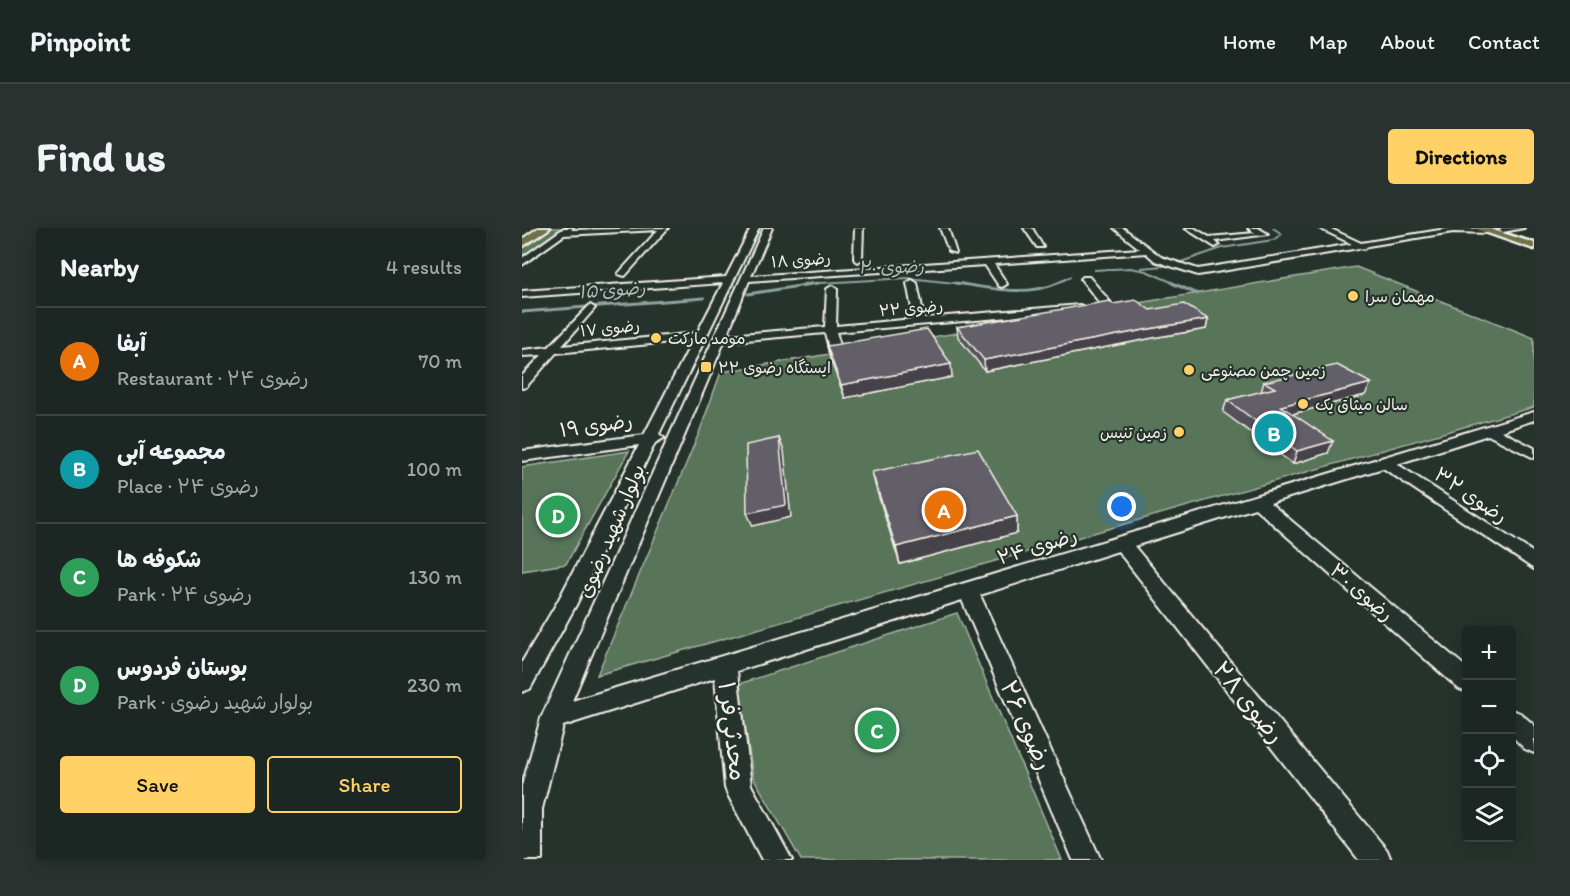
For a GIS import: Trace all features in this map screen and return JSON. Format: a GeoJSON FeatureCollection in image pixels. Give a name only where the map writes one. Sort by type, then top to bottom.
{"type":"FeatureCollection","features":[{"type":"Feature","properties":{"kind":"highway"},"geometry":{"type":"LineString","coordinates":[[522,244],[545,228]]}},
{"type":"Feature","properties":{"kind":"main road"},"geometry":{"type":"LineString","coordinates":[[1478,228],[1496,230],[1534,240]]}},
{"type":"Feature","properties":{"kind":"main road"},"geometry":{"type":"LineString","coordinates":[[1496,230],[1534,246]]}},
{"type":"Feature","properties":{"kind":"street"},"geometry":{"type":"LineString","coordinates":[[522,262],[566,231],[664,228]]}},
{"type":"Feature","properties":{"kind":"street"},"geometry":{"type":"LineString","coordinates":[[622,274],[664,228]]}},
{"type":"Feature","properties":{"kind":"street","name":"بولوار شهید رضوی"},"geometry":{"type":"LineString","coordinates":[[737,280],[755,228]]}},
{"type":"Feature","properties":{"kind":"street","name":"بولوار شهید رضوی"},"geometry":{"type":"LineString","coordinates":[[522,682],[566,606],[649,439],[709,338],[737,280],[768,228]]}},
{"type":"Feature","properties":{"kind":"street"},"geometry":{"type":"LineString","coordinates":[[858,259],[859,228]]}},
{"type":"Feature","properties":{"kind":"street"},"geometry":{"type":"LineString","coordinates":[[944,228],[953,251]]}},
{"type":"Feature","properties":{"kind":"street"},"geometry":{"type":"LineString","coordinates":[[1028,228],[1040,245]]}},
{"type":"Feature","properties":{"kind":"street"},"geometry":{"type":"LineString","coordinates":[[1118,228],[1158,260],[1198,272],[1364,247],[1455,229],[1520,228]]}},
{"type":"Feature","properties":{"kind":"street"},"geometry":{"type":"LineString","coordinates":[[1189,228],[1215,245]]}},
{"type":"Feature","properties":{"kind":"street"},"geometry":{"type":"LineString","coordinates":[[1207,240],[1264,234],[1252,228]]}},
{"type":"Feature","properties":{"kind":"street"},"geometry":{"type":"LineString","coordinates":[[1323,228],[1364,247]]}},
{"type":"Feature","properties":{"kind":"street"},"geometry":{"type":"LineString","coordinates":[[1398,231],[1414,237]]}},
{"type":"Feature","properties":{"kind":"street","name":"رضوی ۱۸"},"geometry":{"type":"LineString","coordinates":[[522,294],[988,262],[1069,260],[1146,251]]}},
{"type":"Feature","properties":{"kind":"street"},"geometry":{"type":"LineString","coordinates":[[988,262],[1002,284]]}},
{"type":"Feature","properties":{"kind":"street","name":"رضوی ۲۲"},"geometry":{"type":"LineString","coordinates":[[709,338],[920,323],[1012,309],[1107,305],[1086,279]]}},
{"type":"Feature","properties":{"kind":"street"},"geometry":{"type":"LineString","coordinates":[[912,283],[920,323]]}},
{"type":"Feature","properties":{"kind":"street"},"geometry":{"type":"LineString","coordinates":[[832,289],[830,330],[836,352]]}},
{"type":"Feature","properties":{"kind":"street"},"geometry":{"type":"LineString","coordinates":[[522,384],[590,308]]}},
{"type":"Feature","properties":{"kind":"street","name":"بولوار شهید رضوی"},"geometry":{"type":"LineString","coordinates":[[528,860],[529,809],[553,718],[675,436],[709,338]]}},
{"type":"Feature","properties":{"kind":"street","name":"رضوی ۱۷"},"geometry":{"type":"LineString","coordinates":[[522,353],[709,338]]}},
{"type":"Feature","properties":{"kind":"street","name":"رضوی ۲۴"},"geometry":{"type":"LineString","coordinates":[[553,718],[1534,416]]}},
{"type":"Feature","properties":{"kind":"street"},"geometry":{"type":"LineString","coordinates":[[1489,430],[1534,454]]}},
{"type":"Feature","properties":{"kind":"street","name":"رضوی ۱۹"},"geometry":{"type":"LineString","coordinates":[[522,456],[675,436]]}},
{"type":"Feature","properties":{"kind":"street","name":"رضوی ۳۲"},"geometry":{"type":"LineString","coordinates":[[1384,462],[1534,562]]}},
{"type":"Feature","properties":{"kind":"street","name":"رضوی ۳۰"},"geometry":{"type":"LineString","coordinates":[[1257,501],[1465,680]]}},
{"type":"Feature","properties":{"kind":"street","name":"رضوی ۲۸"},"geometry":{"type":"LineString","coordinates":[[1121,543],[1377,860]]}},
{"type":"Feature","properties":{"kind":"street","name":"رضوی ۲۶"},"geometry":{"type":"LineString","coordinates":[[968,591],[1087,860]]}},
{"type":"Feature","properties":{"kind":"street","name":"محدثی‌فر ۱"},"geometry":{"type":"LineString","coordinates":[[725,665],[738,788],[778,860]]}},
{"type":"Feature","properties":{"kind":"street"},"geometry":{"type":"LineString","coordinates":[[1516,725],[1534,741]]}},
{"type":"Feature","properties":{"kind":"green space"},"geometry":{"type":"Polygon","coordinates":[[[552,228],[566,228],[522,260],[522,249],[552,228]]]}},
{"type":"Feature","properties":{"kind":"green space"},"geometry":{"type":"Polygon","coordinates":[[[1356,267],[1534,338],[1534,407],[597,675],[699,433],[721,372],[1356,267]]]}},
{"type":"Feature","properties":{"kind":"green space"},"geometry":{"type":"Polygon","coordinates":[[[629,451],[566,564],[522,571],[522,467],[629,451]]]}},
{"type":"Feature","properties":{"kind":"green space"},"geometry":{"type":"Polygon","coordinates":[[[957,613],[1062,860],[801,860],[753,777],[739,684],[957,613]]]}},
{"type":"Feature","properties":{"kind":"building"},"geometry":{"type":"Polygon","coordinates":[[[1136,300],[1150,310],[1184,304],[1208,319],[984,360],[957,327],[1110,301],[1113,304],[1136,300]]]}},
{"type":"Feature","properties":{"kind":"building"},"geometry":{"type":"Polygon","coordinates":[[[927,329],[951,364],[841,385],[827,346],[927,329]]]}},
{"type":"Feature","properties":{"kind":"building"},"geometry":{"type":"Polygon","coordinates":[[[1337,365],[1371,383],[1281,406],[1333,441],[1297,451],[1227,400],[1275,388],[1264,382],[1337,365]]]}},
{"type":"Feature","properties":{"kind":"building"},"geometry":{"type":"Polygon","coordinates":[[[779,438],[786,505],[747,513],[746,445],[779,438]]]}},
{"type":"Feature","properties":{"kind":"building"},"geometry":{"type":"Polygon","coordinates":[[[978,449],[1017,516],[896,547],[872,472],[978,449]]]}},
{"type":"Feature","properties":{"kind":"waterway"},"geometry":{"type":"LineString","coordinates":[[1181,262],[1222,248],[1273,240],[1282,234],[1273,228]]}},
{"type":"Feature","properties":{"kind":"waterway"},"geometry":{"type":"LineString","coordinates":[[1141,268],[1164,266]]}},
{"type":"Feature","properties":{"kind":"waterway"},"geometry":{"type":"LineString","coordinates":[[1094,270],[1130,268]]}},
{"type":"Feature","properties":{"kind":"waterway"},"geometry":{"type":"LineString","coordinates":[[1130,268],[1146,271],[1176,284]]}},
{"type":"Feature","properties":{"kind":"waterway","name":"رضوی ۲۰"},"geometry":{"type":"LineString","coordinates":[[1055,284],[1070,277]]}},
{"type":"Feature","properties":{"kind":"waterway","name":"رضوی ۲۰"},"geometry":{"type":"LineString","coordinates":[[817,283],[908,278],[959,283]]}},
{"type":"Feature","properties":{"kind":"waterway","name":"رضوی ۲۰"},"geometry":{"type":"LineString","coordinates":[[748,294],[817,283]]}},
{"type":"Feature","properties":{"kind":"waterway","name":"رضوی ۲۰"},"geometry":{"type":"LineString","coordinates":[[803,284],[817,283]]}},
{"type":"Feature","properties":{"kind":"waterway","name":"رضوی ۲۰"},"geometry":{"type":"LineString","coordinates":[[959,283],[964,284]]}},
{"type":"Feature","properties":{"kind":"waterway","name":"رضوی ۲۰"},"geometry":{"type":"LineString","coordinates":[[959,283],[1020,290],[1033,290],[1055,284]]}},
{"type":"Feature","properties":{"kind":"waterway"},"geometry":{"type":"LineString","coordinates":[[1172,283],[1198,294]]}},
{"type":"Feature","properties":{"kind":"waterway","name":"رضوی ۱۵"},"geometry":{"type":"LineString","coordinates":[[522,312],[704,298]]}},
{"type":"Feature","properties":{"kind":"place","name":"مهمان سرا"},"geometry":{"type":"Point","coordinates":[1353,296]}},
{"type":"Feature","properties":{"kind":"place","name":"مومد مارکت"},"geometry":{"type":"Point","coordinates":[656,338]}},
{"type":"Feature","properties":{"kind":"place","name":"ایستگاه رضوی ۲۲"},"geometry":{"type":"Point","coordinates":[706,367]}},
{"type":"Feature","properties":{"kind":"place","name":"زمین چمن مصنوعی"},"geometry":{"type":"Point","coordinates":[1189,370]}},
{"type":"Feature","properties":{"kind":"place","name":"سالن میثاق یک"},"geometry":{"type":"Point","coordinates":[1303,404]}},
{"type":"Feature","properties":{"kind":"place","name":"زمین تنیس"},"geometry":{"type":"Point","coordinates":[1179,432]}},
{"type":"Feature","properties":{"kind":"place","name":"مجموعه آبی"},"geometry":{"type":"Point","coordinates":[1274,433]}},
{"type":"Feature","properties":{"kind":"place","name":"آبفا"},"geometry":{"type":"Point","coordinates":[944,510]}},
{"type":"Feature","properties":{"kind":"place","name":"بوستان فردوس"},"geometry":{"type":"Point","coordinates":[558,515]}},
{"type":"Feature","properties":{"kind":"place","name":"شکوفه ها"},"geometry":{"type":"Point","coordinates":[877,730]}}]}
